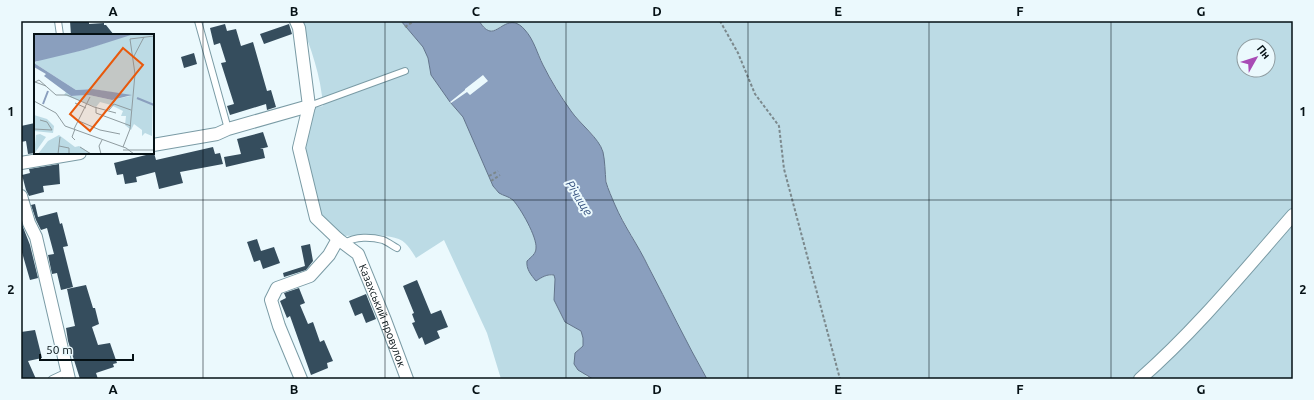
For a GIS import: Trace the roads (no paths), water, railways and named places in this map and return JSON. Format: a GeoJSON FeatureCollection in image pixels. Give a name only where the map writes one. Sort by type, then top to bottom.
{"type":"FeatureCollection","features":[{"type":"Feature","properties":{"kind":"street","name":"Казахський провулок"},"geometry":{"type":"LineString","coordinates":[[296,21],[299,28],[309,106],[300,148],[316,218],[358,254],[407,379]]}},
{"type":"Feature","properties":{"kind":"street"},"geometry":{"type":"LineString","coordinates":[[154,145],[217,134],[228,129],[309,106]]}},
{"type":"Feature","properties":{"kind":"street"},"geometry":{"type":"LineString","coordinates":[[21,163],[69,154]]}},
{"type":"Feature","properties":{"kind":"street"},"geometry":{"type":"LineString","coordinates":[[21,196],[29,223],[36,237],[68,376]]}},
{"type":"Feature","properties":{"kind":"street"},"geometry":{"type":"LineString","coordinates":[[1140,379],[1164,358],[1215,304],[1293,215]]}},
{"type":"Feature","properties":{"kind":"street"},"geometry":{"type":"LineString","coordinates":[[302,379],[279,326],[271,300],[277,288],[310,276],[342,241]]}},
{"type":"Feature","properties":{"kind":"lane"},"geometry":{"type":"LineString","coordinates":[[58,21],[60,34]]}},
{"type":"Feature","properties":{"kind":"lane"},"geometry":{"type":"LineString","coordinates":[[198,21],[228,129]]}},
{"type":"Feature","properties":{"kind":"lane"},"geometry":{"type":"LineString","coordinates":[[309,106],[405,71]]}},
{"type":"Feature","properties":{"kind":"lane"},"geometry":{"type":"LineString","coordinates":[[342,241],[369,238],[384,240],[398,248]]}},
{"type":"Feature","properties":{"kind":"lane"},"geometry":{"type":"LineString","coordinates":[[52,379],[68,376]]}},
{"type":"Feature","properties":{"kind":"water","name":"Річище"},"geometry":{"type":"Polygon","coordinates":[[[401,21],[479,21],[490,31],[493,31],[505,24],[514,23],[520,25],[525,30],[531,38],[549,77],[567,106],[601,147],[604,155],[606,182],[615,205],[707,379],[593,379],[578,370],[574,364],[575,353],[583,346],[581,331],[565,322],[554,300],[554,275],[545,276],[536,281],[529,272],[527,261],[536,250],[536,243],[528,223],[513,200],[499,193],[493,186],[463,117],[450,102],[431,75],[428,58],[423,47],[401,21]]]}}]}
